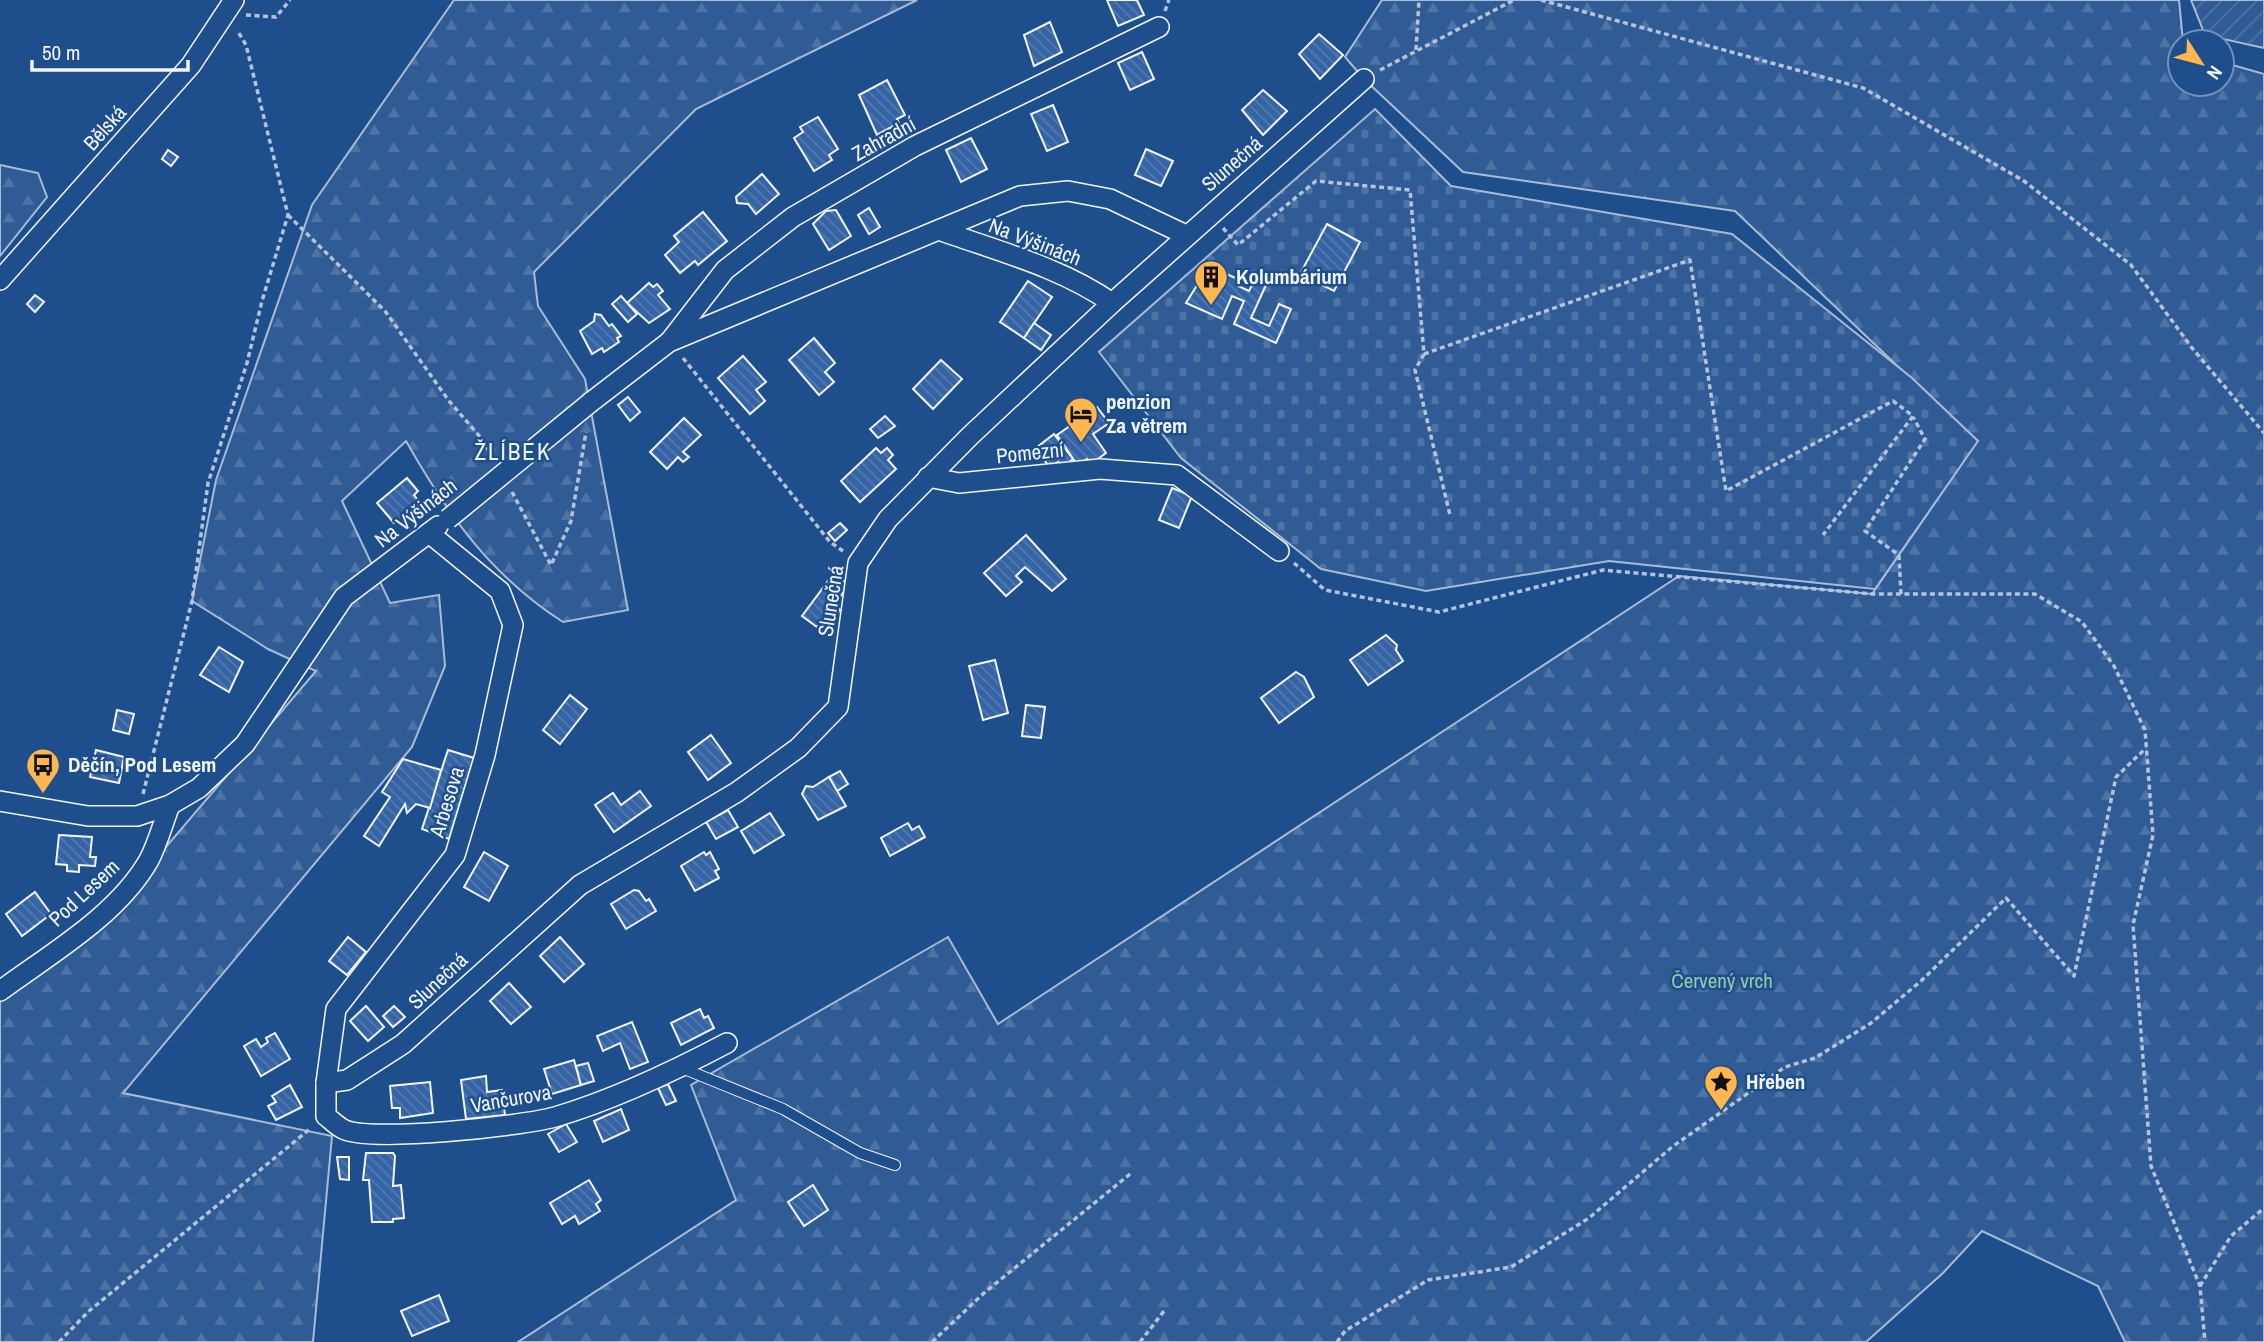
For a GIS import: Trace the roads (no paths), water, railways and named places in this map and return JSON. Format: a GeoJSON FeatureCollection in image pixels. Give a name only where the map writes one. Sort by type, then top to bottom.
{"type":"FeatureCollection","features":[{"type":"Feature","properties":{"kind":"street","name":"Bělská"},"geometry":{"type":"LineString","coordinates":[[0,280],[191,65],[230,7]]}},
{"type":"Feature","properties":{"kind":"street","name":"Zahradní"},"geometry":{"type":"LineString","coordinates":[[669,342],[725,270],[793,217],[915,146],[1159,27]]}},
{"type":"Feature","properties":{"kind":"street","name":"Slunečná"},"geometry":{"type":"LineString","coordinates":[[326,1083],[347,1080],[403,1044],[580,885],[737,792],[798,748],[838,708],[858,563],[888,519],[928,477],[1112,303],[1210,213],[1364,79]]}},
{"type":"Feature","properties":{"kind":"street","name":"Na Výšinách"},"geometry":{"type":"LineString","coordinates":[[0,801],[88,816],[137,816],[170,805],[218,773],[245,744],[344,597],[448,519],[669,342],[1020,196],[1068,191],[1110,199],[1186,235]]}},
{"type":"Feature","properties":{"kind":"street","name":"Na Výšinách"},"geometry":{"type":"LineString","coordinates":[[939,230],[1047,269],[1090,288],[1112,303]]}},
{"type":"Feature","properties":{"kind":"street","name":"Pomezní"},"geometry":{"type":"LineString","coordinates":[[928,477],[959,483],[1100,469],[1177,475],[1279,551]]}},
{"type":"Feature","properties":{"kind":"street","name":"Arbesova"},"geometry":{"type":"LineString","coordinates":[[326,1083],[336,1009],[455,855],[485,755],[513,625],[500,591],[429,533]]}},
{"type":"Feature","properties":{"kind":"street","name":"Pod Lesem"},"geometry":{"type":"LineString","coordinates":[[0,991],[101,915],[130,886],[149,860],[170,805]]}},
{"type":"Feature","properties":{"kind":"street","name":"Vančurova"},"geometry":{"type":"LineString","coordinates":[[326,1083],[326,1116],[344,1131],[455,1132],[554,1117],[681,1068],[727,1044]]}},
{"type":"Feature","properties":{"kind":"lane"},"geometry":{"type":"LineString","coordinates":[[681,1068],[783,1108],[860,1153],[895,1165]]}},
{"type":"Feature","properties":{"kind":"place","name":"Kolumbárium"},"geometry":{"type":"Point","coordinates":[1211,307]}},
{"type":"Feature","properties":{"kind":"place","name":"penzion Za větrem"},"geometry":{"type":"Point","coordinates":[1081,444]}},
{"type":"Feature","properties":{"kind":"place","name":"Děčín, Pod Lesem"},"geometry":{"type":"Point","coordinates":[43,795]}},
{"type":"Feature","properties":{"kind":"place","name":"Hřeben"},"geometry":{"type":"Point","coordinates":[1721,1112]}},
{"type":"Feature","properties":{"kind":"district","name":"ŽLÍBEK"},"geometry":{"type":"Point","coordinates":[513,452]}},
{"type":"Feature","properties":{"kind":"park label","name":"Červený vrch"},"geometry":{"type":"Point","coordinates":[1722,981]}}]}
